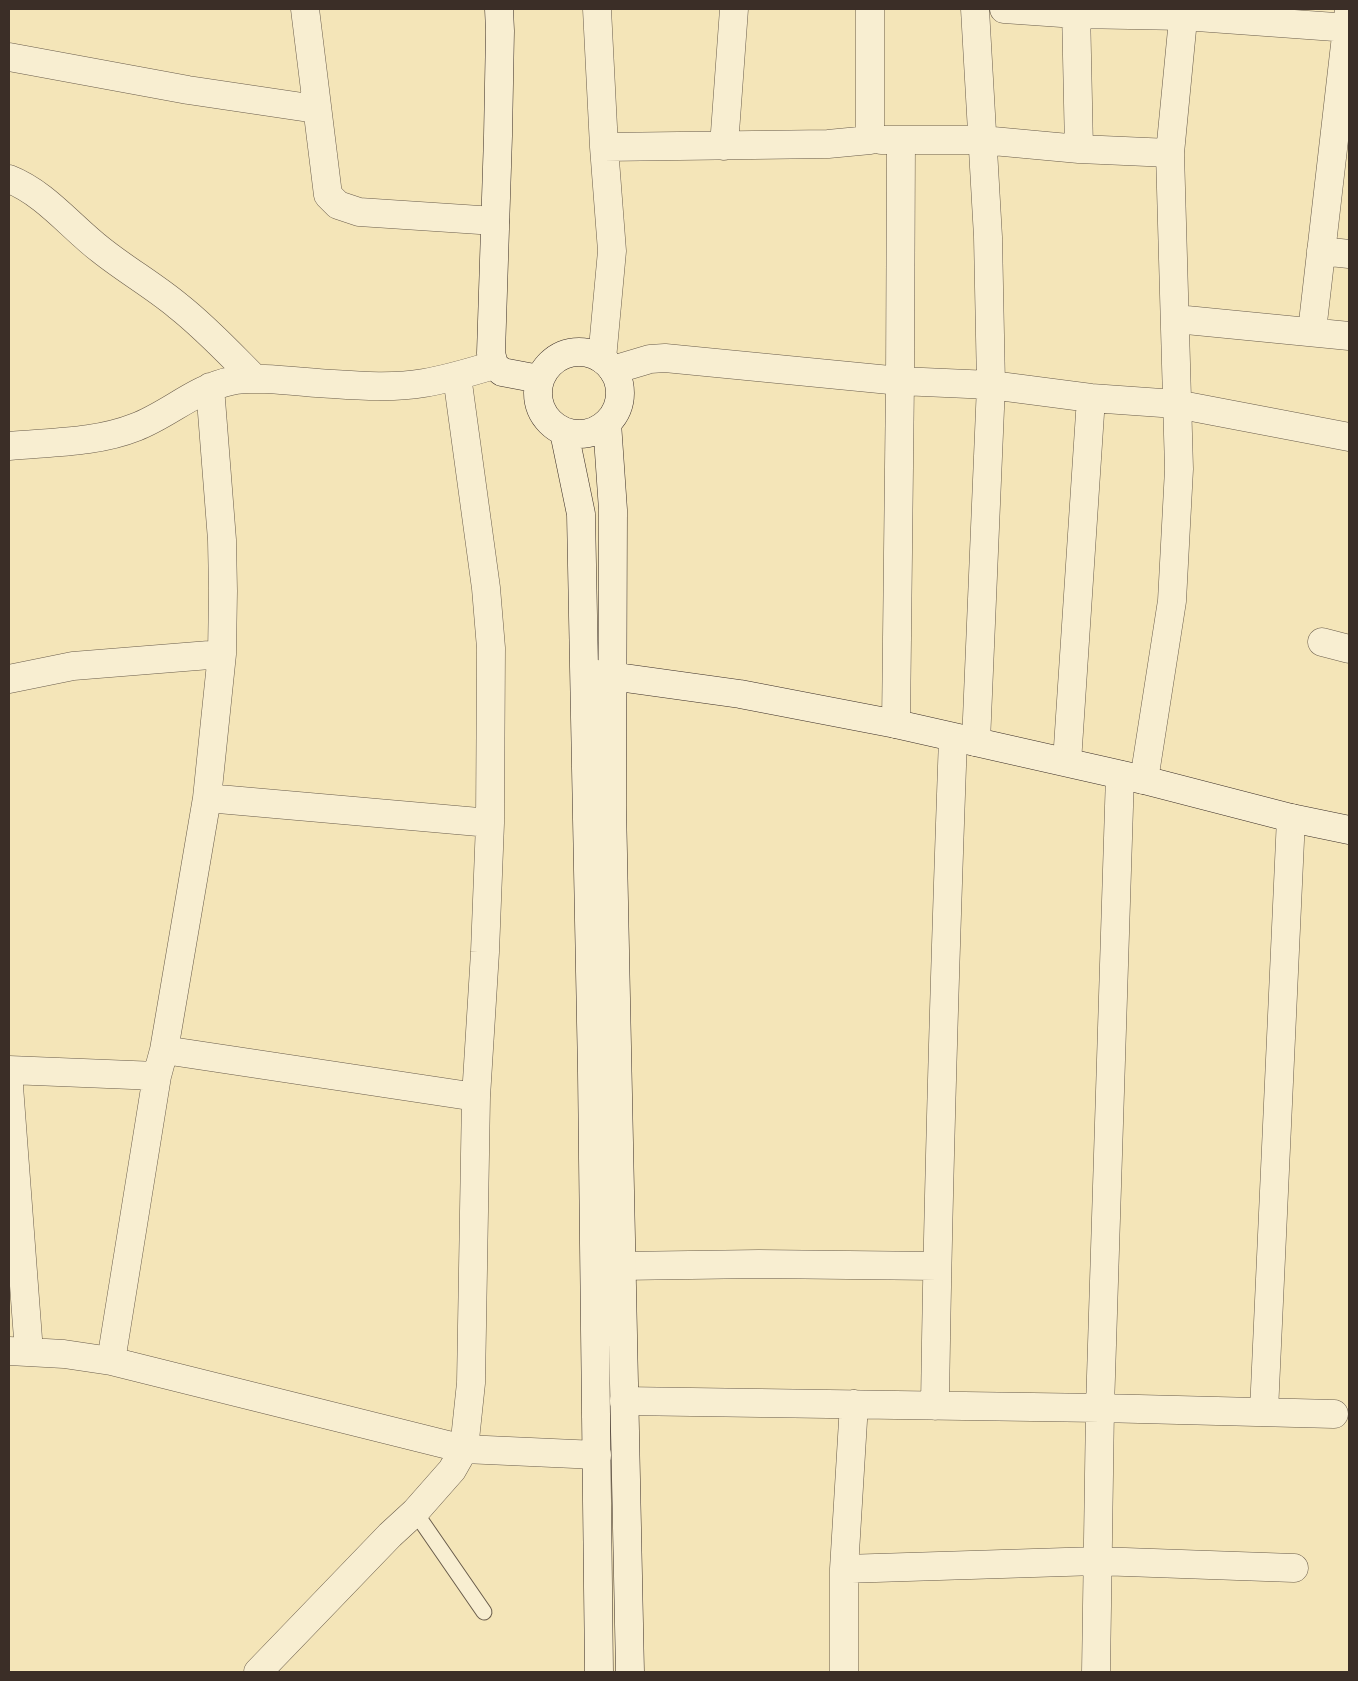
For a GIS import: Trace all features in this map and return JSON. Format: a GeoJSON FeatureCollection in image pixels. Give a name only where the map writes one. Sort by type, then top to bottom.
{"type":"FeatureCollection","features":[{"type":"Feature","properties":{"kind":"street"},"geometry":{"type":"LineString","coordinates":[[305,9],[328,195],[338,204],[360,212],[495,221]]}},
{"type":"Feature","properties":{"kind":"street"},"geometry":{"type":"LineString","coordinates":[[499,9],[500,31],[491,353],[494,365],[502,372],[539,379]]}},
{"type":"Feature","properties":{"kind":"street"},"geometry":{"type":"LineString","coordinates":[[597,9],[604,147],[612,251],[608,365]]}},
{"type":"Feature","properties":{"kind":"street"},"geometry":{"type":"LineString","coordinates":[[724,146],[734,9]]}},
{"type":"Feature","properties":{"kind":"street"},"geometry":{"type":"LineString","coordinates":[[870,9],[870,140]]}},
{"type":"Feature","properties":{"kind":"street"},"geometry":{"type":"LineString","coordinates":[[935,1406],[937,1266],[964,740],[991,385],[988,237],[975,9]]}},
{"type":"Feature","properties":{"kind":"street"},"geometry":{"type":"LineString","coordinates":[[1004,9],[1184,12],[1349,22],[1342,137],[1321,252],[1312,331]]}},
{"type":"Feature","properties":{"kind":"street"},"geometry":{"type":"LineString","coordinates":[[1076,11],[1079,149]]}},
{"type":"Feature","properties":{"kind":"street"},"geometry":{"type":"LineString","coordinates":[[1096,1672],[1100,1408],[1132,778],[1172,601],[1179,469],[1170,153],[1184,12]]}},
{"type":"Feature","properties":{"kind":"street"},"geometry":{"type":"LineString","coordinates":[[9,57],[188,90],[316,109]]}},
{"type":"Feature","properties":{"kind":"street"},"geometry":{"type":"LineString","coordinates":[[604,147],[828,144],[870,140],[982,140],[1079,149],[1170,153]]}},
{"type":"Feature","properties":{"kind":"street"},"geometry":{"type":"LineString","coordinates":[[896,724],[901,140]]}},
{"type":"Feature","properties":{"kind":"street"},"geometry":{"type":"LineString","coordinates":[[9,179],[38,196],[101,250],[154,287],[206,329],[255,379]]}},
{"type":"Feature","properties":{"kind":"street"},"geometry":{"type":"LineString","coordinates":[[1321,252],[1349,254]]}},
{"type":"Feature","properties":{"kind":"street"},"geometry":{"type":"LineString","coordinates":[[1176,319],[1349,336]]}},
{"type":"Feature","properties":{"kind":"street"},"geometry":{"type":"LineString","coordinates":[[584,352],[592,353],[608,365],[617,375],[621,392],[618,408],[607,423],[595,431],[582,434],[564,432],[544,416],[537,395],[539,379],[550,363],[560,356],[584,352]]}},
{"type":"Feature","properties":{"kind":"street"},"geometry":{"type":"LineString","coordinates":[[608,365],[665,358],[900,381],[991,385],[1091,398],[1176,404],[1349,437]]}},
{"type":"Feature","properties":{"kind":"street"},"geometry":{"type":"LineString","coordinates":[[9,446],[92,439],[135,428],[210,387],[231,381],[255,379],[380,385],[422,384],[494,365]]}},
{"type":"Feature","properties":{"kind":"street"},"geometry":{"type":"LineString","coordinates":[[258,1672],[390,1535],[415,1512],[452,1470],[464,1449],[471,1383],[476,1098],[485,952],[490,823],[491,648],[486,588],[457,376]]}},
{"type":"Feature","properties":{"kind":"street"},"geometry":{"type":"LineString","coordinates":[[111,1361],[160,1063],[207,798],[222,654],[222,540],[210,387]]}},
{"type":"Feature","properties":{"kind":"street"},"geometry":{"type":"LineString","coordinates":[[1067,762],[1091,398]]}},
{"type":"Feature","properties":{"kind":"street"},"geometry":{"type":"LineString","coordinates":[[607,423],[613,510],[612,806],[630,1672]]}},
{"type":"Feature","properties":{"kind":"street"},"geometry":{"type":"LineString","coordinates":[[564,432],[581,514],[592,1062],[599,1672]]}},
{"type":"Feature","properties":{"kind":"street"},"geometry":{"type":"LineString","coordinates":[[1322,642],[1349,649]]}},
{"type":"Feature","properties":{"kind":"street"},"geometry":{"type":"LineString","coordinates":[[9,679],[73,666],[222,654]]}},
{"type":"Feature","properties":{"kind":"street"},"geometry":{"type":"LineString","coordinates":[[584,672],[740,694],[896,724],[1067,762],[1291,818],[1349,830]]}},
{"type":"Feature","properties":{"kind":"street"},"geometry":{"type":"LineString","coordinates":[[207,798],[490,823]]}},
{"type":"Feature","properties":{"kind":"street"},"geometry":{"type":"LineString","coordinates":[[1264,1411],[1291,818]]}},
{"type":"Feature","properties":{"kind":"street"},"geometry":{"type":"LineString","coordinates":[[9,1070],[160,1063],[476,1098]]}},
{"type":"Feature","properties":{"kind":"street"},"geometry":{"type":"LineString","coordinates":[[9,1086],[19,1352],[64,1354],[111,1361],[464,1449],[597,1455]]}},
{"type":"Feature","properties":{"kind":"street"},"geometry":{"type":"LineString","coordinates":[[621,1266],[759,1264],[937,1266]]}},
{"type":"Feature","properties":{"kind":"street"},"geometry":{"type":"LineString","coordinates":[[624,1401],[1264,1411],[1334,1414]]}},
{"type":"Feature","properties":{"kind":"street"},"geometry":{"type":"LineString","coordinates":[[844,1672],[844,1569],[854,1404]]}},
{"type":"Feature","properties":{"kind":"street"},"geometry":{"type":"LineString","coordinates":[[844,1569],[1097,1561],[1294,1568]]}},
{"type":"Feature","properties":{"kind":"lane"},"geometry":{"type":"LineString","coordinates":[[415,1512],[484,1612]]}}]}
